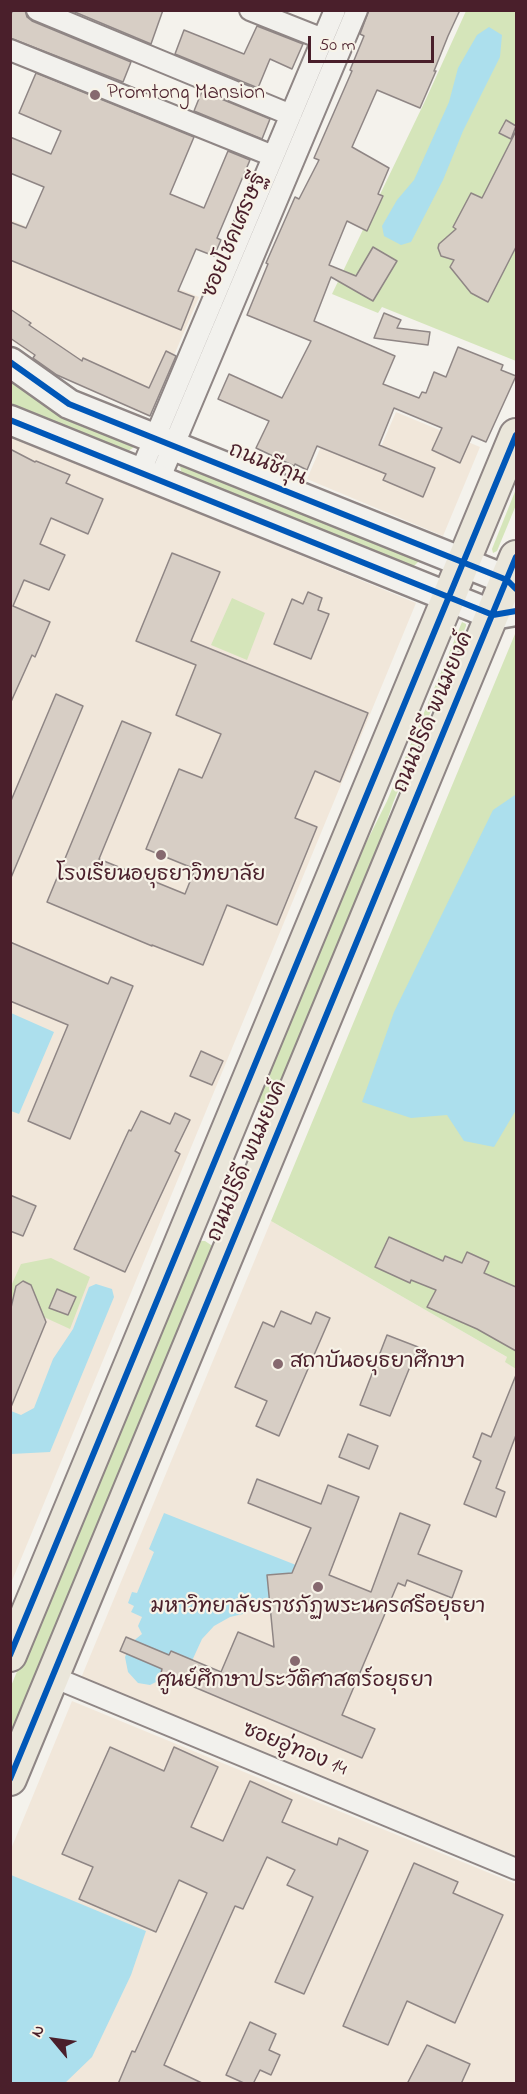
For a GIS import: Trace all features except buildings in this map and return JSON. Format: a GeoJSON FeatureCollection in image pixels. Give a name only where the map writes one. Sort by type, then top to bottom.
{"type":"FeatureCollection","features":[{"type":"Feature","properties":{"kind":"main road","name":"ถนนชีกุน"},"geometry":{"type":"LineString","coordinates":[[10,362],[69,404],[463,562],[513,576]]}},
{"type":"Feature","properties":{"kind":"main road"},"geometry":{"type":"LineString","coordinates":[[10,420],[450,598],[505,613]]}},
{"type":"Feature","properties":{"kind":"main road","name":"ถนนปรีดี พนมยงค์"},"geometry":{"type":"LineString","coordinates":[[10,1655],[516,435]]}},
{"type":"Feature","properties":{"kind":"main road","name":"ถนนปรีดี พนมยงค์"},"geometry":{"type":"LineString","coordinates":[[10,1779],[284,1120],[505,613],[513,576]]}},
{"type":"Feature","properties":{"kind":"main road"},"geometry":{"type":"LineString","coordinates":[[241,1101],[253,1115],[267,1121],[284,1120]]}},
{"type":"Feature","properties":{"kind":"main road"},"geometry":{"type":"LineString","coordinates":[[185,1234],[204,1233],[218,1240],[229,1253]]}},
{"type":"Feature","properties":{"kind":"street"},"geometry":{"type":"LineString","coordinates":[[37,10],[291,115]]}},
{"type":"Feature","properties":{"kind":"street"},"geometry":{"type":"LineString","coordinates":[[250,10],[323,39]]}},
{"type":"Feature","properties":{"kind":"street","name":"ซอยโชคเศรษฐี"},"geometry":{"type":"LineString","coordinates":[[149,476],[273,156],[335,10]]}},
{"type":"Feature","properties":{"kind":"street","name":"ซอยโชคเศรษฐี"},"geometry":{"type":"LineString","coordinates":[[163,442],[357,10]]}},
{"type":"Feature","properties":{"kind":"street"},"geometry":{"type":"LineString","coordinates":[[10,50],[273,156]]}},
{"type":"Feature","properties":{"kind":"street","name":"ซอยอู่ทอง 14"},"geometry":{"type":"LineString","coordinates":[[53,1677],[516,1869]]}},
{"type":"Feature","properties":{"kind":"shaded area"},"geometry":{"type":"Polygon","coordinates":[[[11,220],[199,297],[148,416],[65,379],[11,340],[11,220]]]}},
{"type":"Feature","properties":{"kind":"shaded area"},"geometry":{"type":"Polygon","coordinates":[[[396,412],[480,447],[443,536],[307,479],[329,428],[380,449],[396,412]]]}},
{"type":"Feature","properties":{"kind":"shaded area","name":"โรงเรียนอยุธยาวิทยาลัย"},"geometry":{"type":"Polygon","coordinates":[[[11,436],[416,603],[11,1583],[11,436]]]}},
{"type":"Feature","properties":{"kind":"shaded area","name":"มหาวิทยาลัยราชภัฏพระนครศรีอยุธยา"},"geometry":{"type":"Polygon","coordinates":[[[271,1221],[507,1357],[506,1362],[516,1369],[516,1856],[81,1678],[271,1221]]]}},
{"type":"Feature","properties":{"kind":"shaded area"},"geometry":{"type":"Polygon","coordinates":[[[72,1701],[516,1884],[516,2083],[11,2084],[11,1849],[72,1701]]]}},
{"type":"Feature","properties":{"kind":"green space"},"geometry":{"type":"Polygon","coordinates":[[[466,11],[516,11],[516,361],[382,307],[378,313],[332,294],[466,11]]]}},
{"type":"Feature","properties":{"kind":"green space"},"geometry":{"type":"Polygon","coordinates":[[[10,374],[134,443],[134,447],[127,452],[11,405],[10,374]]]}},
{"type":"Feature","properties":{"kind":"green space"},"geometry":{"type":"Polygon","coordinates":[[[184,463],[417,558],[418,562],[409,567],[184,474],[180,466],[184,463]]]}},
{"type":"Feature","properties":{"kind":"green space"},"geometry":{"type":"Polygon","coordinates":[[[516,489],[516,505],[497,551],[493,553],[492,549],[516,489]]]}},
{"type":"Feature","properties":{"kind":"green space"},"geometry":{"type":"Polygon","coordinates":[[[232,598],[265,613],[247,660],[211,645],[232,598]]]}},
{"type":"Feature","properties":{"kind":"green space"},"geometry":{"type":"Polygon","coordinates":[[[462,622],[466,626],[393,803],[354,919],[272,1107],[266,1107],[258,1101],[256,1096],[333,909],[387,801],[462,622]]]}},
{"type":"Feature","properties":{"kind":"green space"},"geometry":{"type":"Polygon","coordinates":[[[515,634],[516,1369],[505,1362],[507,1357],[271,1221],[515,634]]]}},
{"type":"Feature","properties":{"kind":"green space"},"geometry":{"type":"Polygon","coordinates":[[[200,1241],[205,1241],[214,1247],[11,1749],[11,1686],[192,1248],[200,1241]]]}},
{"type":"Feature","properties":{"kind":"green space"},"geometry":{"type":"Polygon","coordinates":[[[51,1258],[90,1277],[70,1329],[11,1302],[11,1286],[21,1264],[51,1258]]]}},
{"type":"Feature","properties":{"kind":"water"},"geometry":{"type":"Polygon","coordinates":[[[489,27],[502,35],[500,57],[463,131],[443,180],[411,242],[401,245],[384,236],[382,226],[397,200],[414,180],[449,102],[458,68],[477,35],[489,27]]]}},
{"type":"Feature","properties":{"kind":"water"},"geometry":{"type":"Polygon","coordinates":[[[516,787],[516,1110],[494,1147],[464,1141],[447,1115],[411,1118],[362,1102],[394,1012],[493,810],[515,795],[516,787]]]}},
{"type":"Feature","properties":{"kind":"water"},"geometry":{"type":"Polygon","coordinates":[[[11,1013],[54,1032],[19,1114],[11,1111],[11,1013]]]}},
{"type":"Feature","properties":{"kind":"water"},"geometry":{"type":"Polygon","coordinates":[[[96,1284],[112,1289],[114,1297],[50,1452],[11,1454],[11,1411],[21,1415],[34,1408],[53,1359],[73,1329],[89,1287],[96,1284]]]}},
{"type":"Feature","properties":{"kind":"water"},"geometry":{"type":"Polygon","coordinates":[[[164,1513],[296,1565],[292,1573],[267,1575],[270,1605],[247,1609],[247,1613],[230,1617],[214,1626],[202,1639],[191,1663],[172,1655],[162,1679],[150,1685],[138,1683],[128,1672],[125,1657],[131,1643],[142,1634],[138,1626],[142,1617],[131,1612],[134,1606],[128,1603],[132,1592],[137,1593],[154,1552],[149,1549],[164,1513]]]}},
{"type":"Feature","properties":{"kind":"water"},"geometry":{"type":"Polygon","coordinates":[[[11,1875],[146,1931],[131,1975],[92,2057],[65,2083],[11,2083],[11,1875]]]}},
{"type":"Feature","properties":{"kind":"cycle path"},"geometry":{"type":"LineString","coordinates":[[10,362],[69,404],[507,580],[516,589]]}},
{"type":"Feature","properties":{"kind":"cycle path"},"geometry":{"type":"LineString","coordinates":[[10,420],[493,615],[516,611]]}},
{"type":"Feature","properties":{"kind":"cycle path"},"geometry":{"type":"LineString","coordinates":[[10,1655],[516,435]]}},
{"type":"Feature","properties":{"kind":"cycle path"},"geometry":{"type":"LineString","coordinates":[[10,1779],[516,557]]}},
{"type":"Feature","properties":{"kind":"place","name":"Promtong Mansion"},"geometry":{"type":"Point","coordinates":[95,95]}},
{"type":"Feature","properties":{"kind":"place","name":"โรงเรียนอยุธยาวิทยาลัย"},"geometry":{"type":"Point","coordinates":[161,855]}},
{"type":"Feature","properties":{"kind":"place","name":"สถาบันอยุธยาศึกษา"},"geometry":{"type":"Point","coordinates":[278,1364]}},
{"type":"Feature","properties":{"kind":"place","name":"มหาวิทยาลัยราชภัฏพระนครศรีอยุธยา"},"geometry":{"type":"Point","coordinates":[318,1587]}},
{"type":"Feature","properties":{"kind":"place","name":"ศูนย์ศึกษาประวัติศาสตร์อยุธยา"},"geometry":{"type":"Point","coordinates":[295,1661]}}]}
